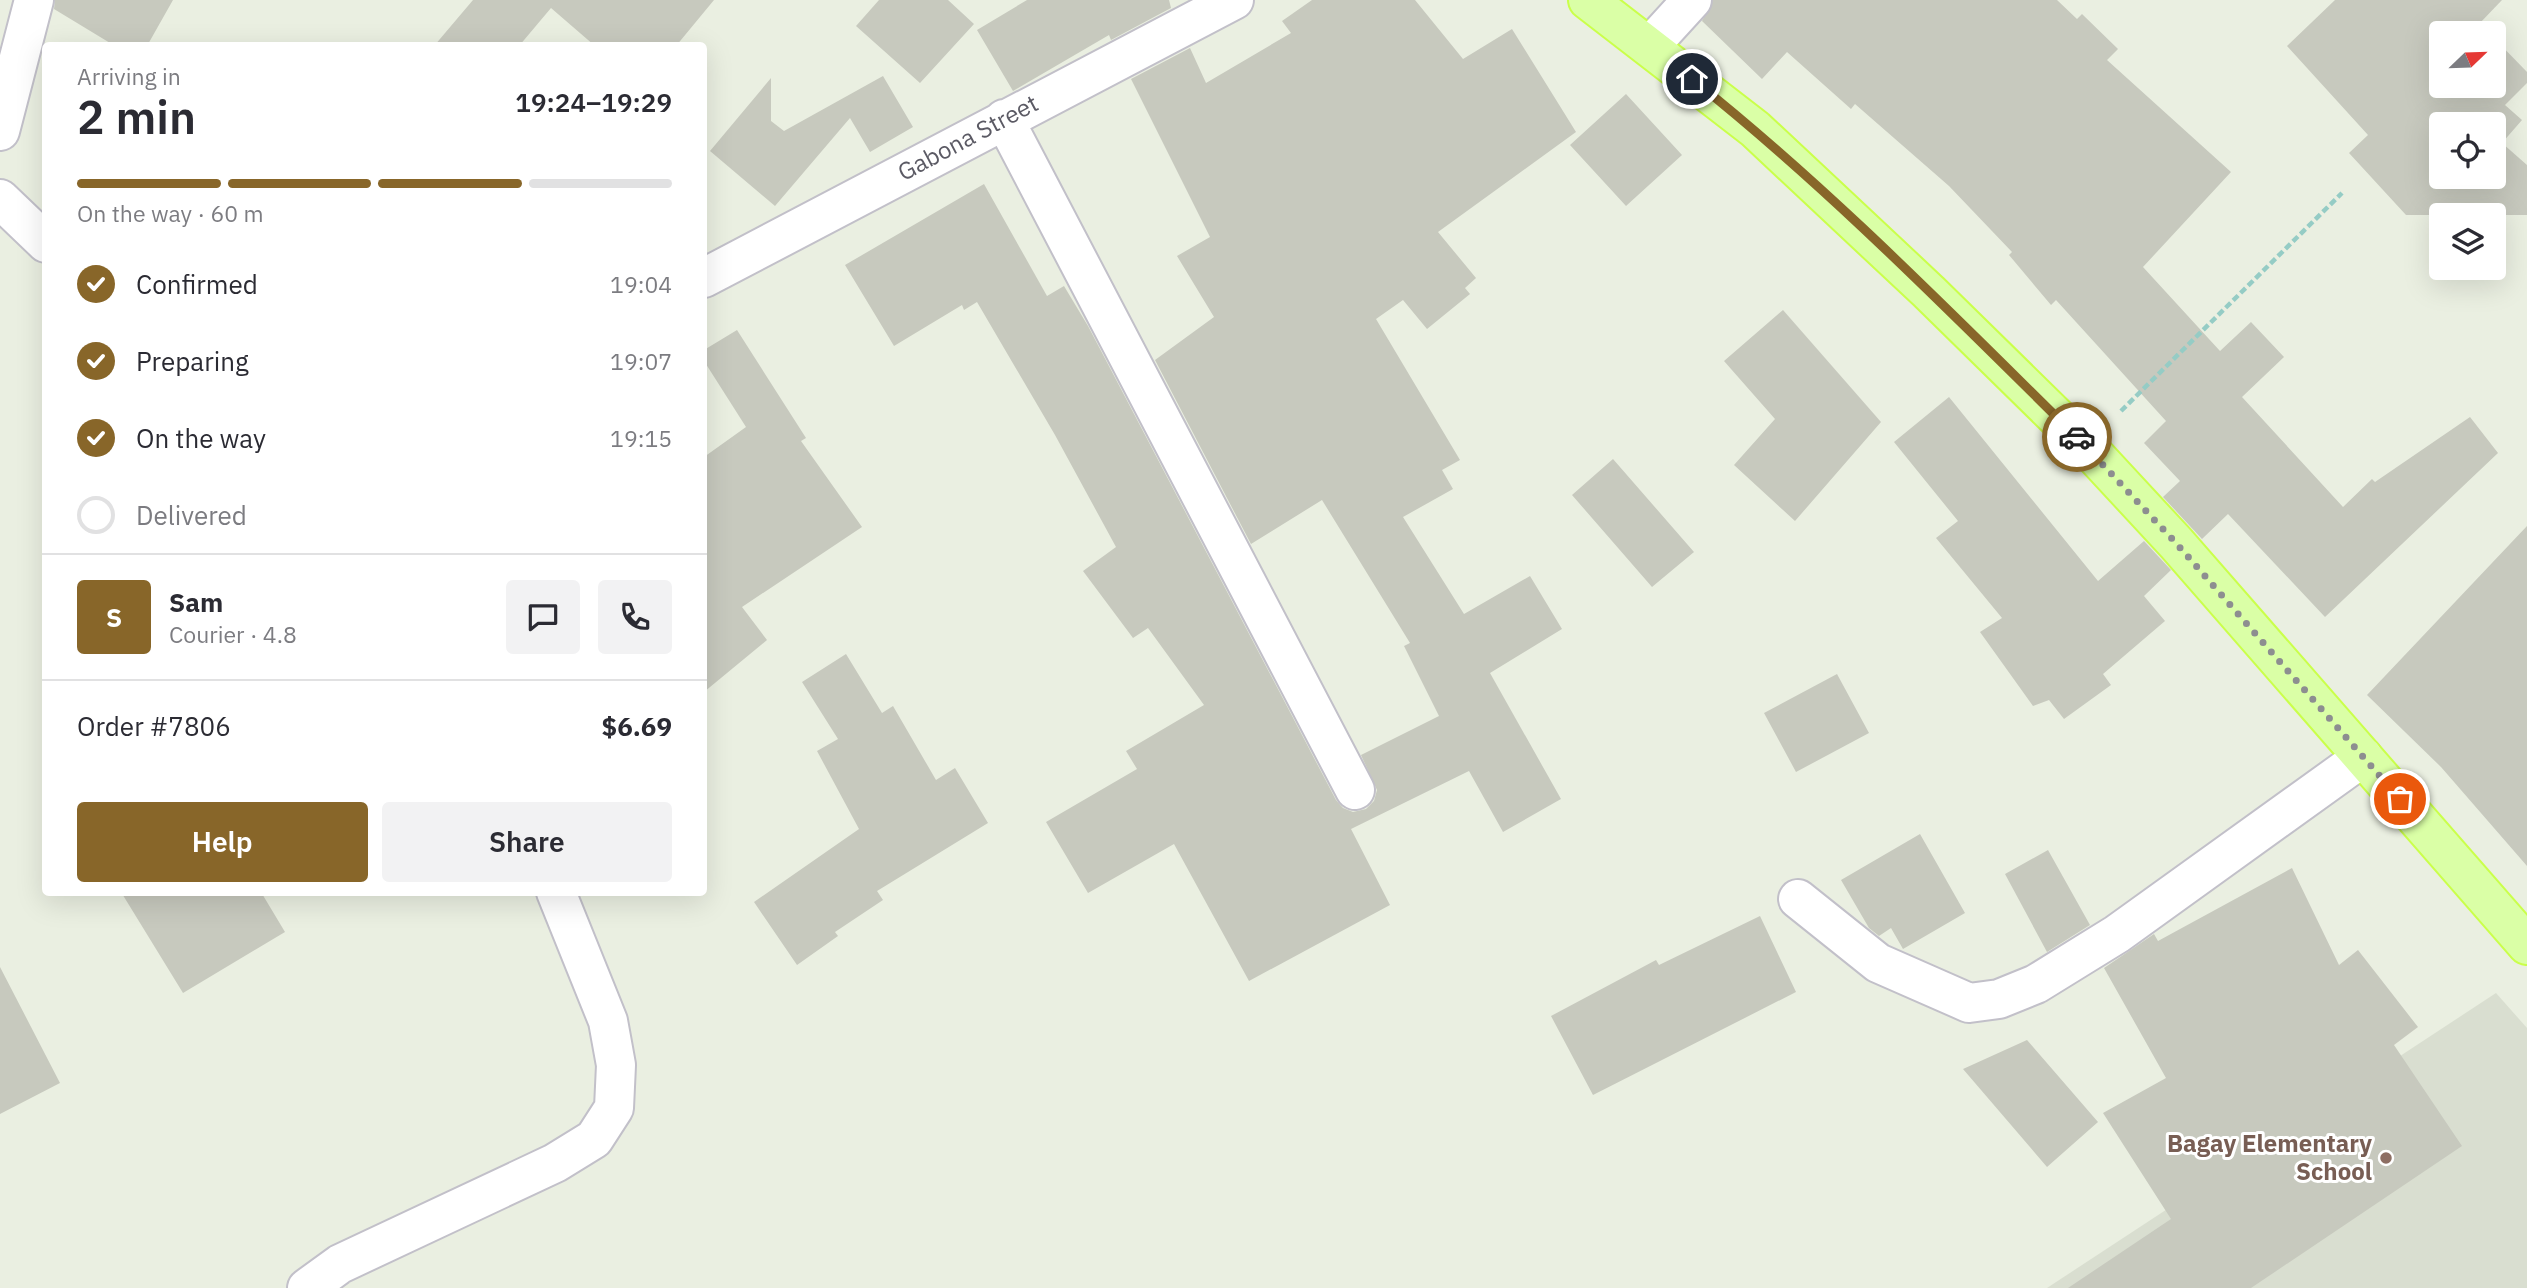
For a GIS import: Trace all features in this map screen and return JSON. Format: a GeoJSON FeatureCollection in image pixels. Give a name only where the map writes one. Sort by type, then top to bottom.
{"type":"FeatureCollection","features":[{"type":"Feature","properties":{"kind":"main road"},"geometry":{"type":"LineString","coordinates":[[1588,0],[1755,129],[1929,292],[2087,447],[2176,543],[2527,945]]}},
{"type":"Feature","properties":{"kind":"street"},"geometry":{"type":"LineString","coordinates":[[0,131],[34,0]]}},
{"type":"Feature","properties":{"kind":"street","name":"Gabona Street"},"geometry":{"type":"LineString","coordinates":[[707,276],[1234,0]]}},
{"type":"Feature","properties":{"kind":"street"},"geometry":{"type":"LineString","coordinates":[[1650,46],[1692,0]]}},
{"type":"Feature","properties":{"kind":"street"},"geometry":{"type":"LineString","coordinates":[[1004,119],[1355,790]]}},
{"type":"Feature","properties":{"kind":"street"},"geometry":{"type":"LineString","coordinates":[[0,199],[42,239]]}},
{"type":"Feature","properties":{"kind":"street"},"geometry":{"type":"LineString","coordinates":[[1798,899],[1878,964],[1969,1003],[1999,999],[2036,984],[2117,934],[2363,757]]}},
{"type":"Feature","properties":{"kind":"street"},"geometry":{"type":"LineString","coordinates":[[307,1288],[340,1265],[555,1163],[594,1139],[614,1108],[616,1065],[608,1021],[558,896]]}},
{"type":"Feature","properties":{"kind":"path"},"geometry":{"type":"LineString","coordinates":[[2087,447],[2167,363],[2342,193]]}},
{"type":"Feature","properties":{"kind":"shaded area","name":"Bagay Elementary School"},"geometry":{"type":"Polygon","coordinates":[[[2496,993],[2527,1028],[2527,1288],[2047,1288],[2496,993]]]}},
{"type":"Feature","properties":{"kind":"building"},"geometry":{"type":"Polygon","coordinates":[[[55,0],[173,0],[149,42],[108,42],[54,9],[55,0]]]}},
{"type":"Feature","properties":{"kind":"building"},"geometry":{"type":"Polygon","coordinates":[[[473,0],[714,0],[679,42],[590,42],[551,8],[522,42],[437,42],[473,0]]]}},
{"type":"Feature","properties":{"kind":"building"},"geometry":{"type":"Polygon","coordinates":[[[879,0],[948,0],[974,24],[920,83],[856,26],[879,0]]]}},
{"type":"Feature","properties":{"kind":"building"},"geometry":{"type":"Polygon","coordinates":[[[1027,0],[1169,0],[1171,8],[1111,40],[1109,35],[1013,91],[977,30],[1027,0]]]}},
{"type":"Feature","properties":{"kind":"building"},"geometry":{"type":"Polygon","coordinates":[[[1312,0],[1415,0],[1463,59],[1512,29],[1576,132],[1438,232],[1476,278],[1465,288],[1470,294],[1427,329],[1403,300],[1376,319],[1460,460],[1442,470],[1453,489],[1403,517],[1464,614],[1530,576],[1562,629],[1490,673],[1561,799],[1503,832],[1469,771],[1351,829],[1390,905],[1249,981],[1174,844],[1088,893],[1046,822],[1137,769],[1126,751],[1204,705],[1148,628],[1133,638],[1083,571],[1116,547],[1055,435],[977,302],[964,310],[962,305],[894,346],[845,265],[984,184],[1047,296],[1064,286],[1088,326],[1336,800],[1343,808],[1353,812],[1366,809],[1374,801],[1377,790],[1361,755],[1439,716],[1404,646],[1410,643],[1322,500],[1251,544],[1155,360],[1214,317],[1177,256],[1210,237],[1131,79],[1190,48],[1206,83],[1291,33],[1282,21],[1312,0]]]}},
{"type":"Feature","properties":{"kind":"building"},"geometry":{"type":"Polygon","coordinates":[[[1713,0],[2057,0],[2077,19],[2082,14],[2118,49],[2107,60],[2231,172],[2143,267],[2220,351],[2251,322],[2284,357],[2242,397],[2343,507],[2372,479],[2375,482],[2470,417],[2498,453],[2325,617],[2228,514],[2202,539],[2163,497],[2180,481],[2144,443],[2166,421],[2056,300],[2051,305],[2009,255],[2012,252],[1949,186],[1855,104],[1851,109],[1787,52],[1762,79],[1702,21],[1713,0]]]}},
{"type":"Feature","properties":{"kind":"building"},"geometry":{"type":"Polygon","coordinates":[[[2335,0],[2502,0],[2482,21],[2429,21],[2429,98],[2506,98],[2506,50],[2527,72],[2527,83],[2505,105],[2522,120],[2506,138],[2506,112],[2429,112],[2429,189],[2506,189],[2506,147],[2527,165],[2527,215],[2506,215],[2506,203],[2429,203],[2429,215],[2406,215],[2349,153],[2368,135],[2287,46],[2335,0]]]}},
{"type":"Feature","properties":{"kind":"building"},"geometry":{"type":"Polygon","coordinates":[[[883,76],[913,127],[870,152],[850,118],[775,206],[710,151],[771,78],[771,121],[784,131],[883,76]]]}},
{"type":"Feature","properties":{"kind":"building"},"geometry":{"type":"Polygon","coordinates":[[[1626,94],[1682,155],[1626,206],[1570,145],[1626,94]]]}},
{"type":"Feature","properties":{"kind":"building"},"geometry":{"type":"Polygon","coordinates":[[[1783,310],[1881,422],[1795,521],[1734,465],[1775,419],[1724,361],[1783,310]]]}},
{"type":"Feature","properties":{"kind":"building"},"geometry":{"type":"Polygon","coordinates":[[[737,330],[806,438],[801,441],[862,527],[742,607],[767,640],[707,690],[707,455],[746,427],[707,366],[707,348],[737,330]]]}},
{"type":"Feature","properties":{"kind":"building"},"geometry":{"type":"Polygon","coordinates":[[[1949,397],[2098,581],[2144,541],[2171,570],[2144,596],[2165,621],[2103,674],[2111,685],[2064,719],[2049,700],[2033,706],[1980,632],[2002,618],[1936,538],[1958,521],[1894,442],[1949,397]]]}},
{"type":"Feature","properties":{"kind":"building"},"geometry":{"type":"Polygon","coordinates":[[[1613,459],[1694,552],[1652,587],[1572,495],[1613,459]]]}},
{"type":"Feature","properties":{"kind":"building"},"geometry":{"type":"Polygon","coordinates":[[[2527,526],[2527,866],[2441,767],[2367,695],[2527,526]]]}},
{"type":"Feature","properties":{"kind":"building"},"geometry":{"type":"Polygon","coordinates":[[[846,654],[882,713],[893,706],[936,780],[955,768],[988,823],[877,891],[883,900],[835,932],[838,936],[797,965],[754,902],[859,829],[817,751],[838,739],[802,682],[846,654]]]}},
{"type":"Feature","properties":{"kind":"building"},"geometry":{"type":"Polygon","coordinates":[[[1837,674],[1869,733],[1796,772],[1764,713],[1837,674]]]}},
{"type":"Feature","properties":{"kind":"building"},"geometry":{"type":"Polygon","coordinates":[[[1920,834],[1965,913],[1903,949],[1891,928],[1879,936],[1869,928],[1841,880],[1920,834]]]}},
{"type":"Feature","properties":{"kind":"building"},"geometry":{"type":"Polygon","coordinates":[[[2048,850],[2090,925],[2047,952],[2005,874],[2048,850]]]}},
{"type":"Feature","properties":{"kind":"building"},"geometry":{"type":"Polygon","coordinates":[[[2292,868],[2339,965],[2358,950],[2418,1027],[2394,1045],[2462,1146],[2251,1288],[2068,1288],[2171,1219],[2103,1113],[2166,1078],[2104,968],[2154,934],[2158,941],[2292,868]]]}},
{"type":"Feature","properties":{"kind":"building"},"geometry":{"type":"Polygon","coordinates":[[[123,896],[263,896],[285,932],[183,993],[123,896]]]}},
{"type":"Feature","properties":{"kind":"building"},"geometry":{"type":"Polygon","coordinates":[[[1760,916],[1796,992],[1593,1095],[1551,1016],[1656,960],[1659,965],[1760,916]]]}},
{"type":"Feature","properties":{"kind":"building"},"geometry":{"type":"Polygon","coordinates":[[[0,967],[60,1083],[0,1114],[0,967]]]}},
{"type":"Feature","properties":{"kind":"building"},"geometry":{"type":"Polygon","coordinates":[[[2027,1040],[2098,1122],[2047,1167],[1963,1069],[2027,1040]]]}},
{"type":"Feature","properties":{"kind":"way so far"},"geometry":{"type":"LineString","coordinates":[[2077,437],[2176,543],[2400,799]]}},
{"type":"Feature","properties":{"kind":"place","name":"Bagay Elementary School"},"geometry":{"type":"Point","coordinates":[2386,1158]}},
{"type":"Feature","properties":{"kind":"route"},"geometry":{"type":"LineString","coordinates":[[1692,79],[1755,129],[1929,292],[2077,437]]}}]}
